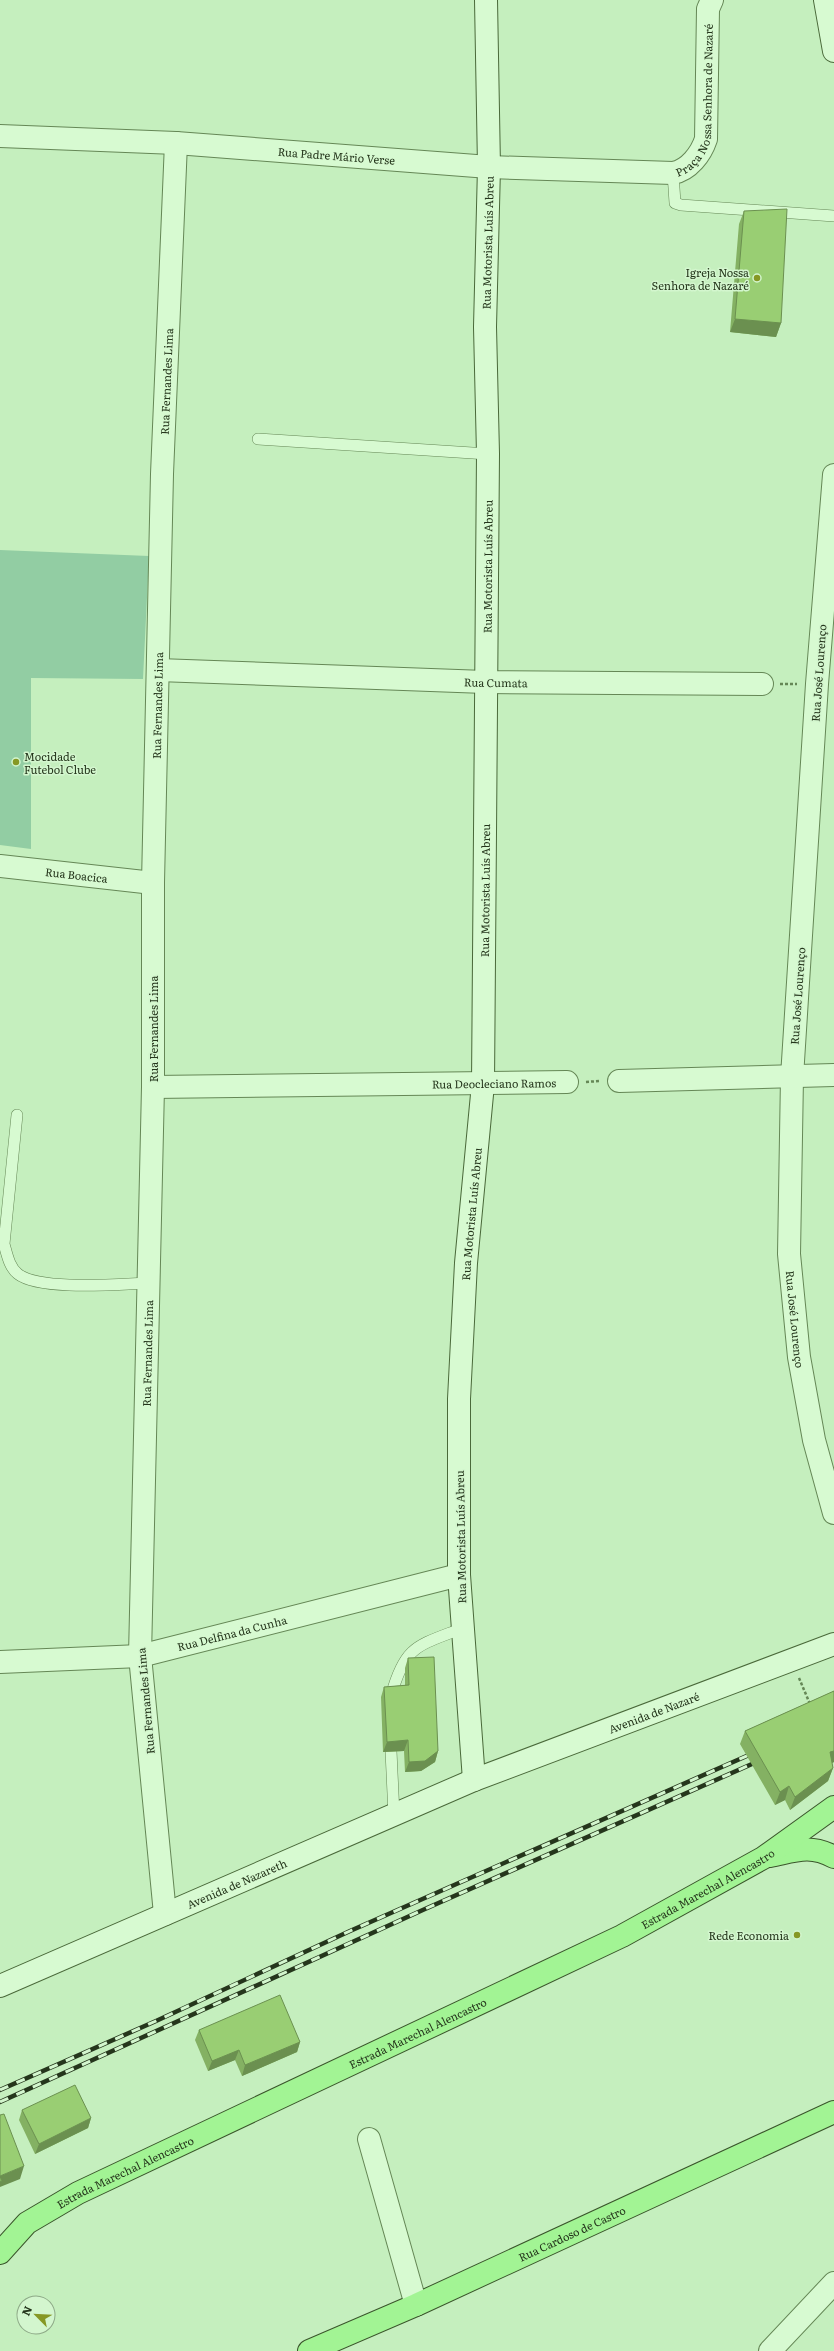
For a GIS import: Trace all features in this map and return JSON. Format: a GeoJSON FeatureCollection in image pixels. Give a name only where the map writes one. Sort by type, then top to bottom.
{"type":"FeatureCollection","features":[{"type":"Feature","properties":{"kind":"main road","name":"Estrada Marechal Alencastro"},"geometry":{"type":"LineString","coordinates":[[0,2253],[27,2223],[78,2193],[622,1936],[763,1858],[834,1807]]}},
{"type":"Feature","properties":{"kind":"main road"},"geometry":{"type":"LineString","coordinates":[[763,1858],[806,1849],[821,1851],[834,1857]]}},
{"type":"Feature","properties":{"kind":"main road","name":"Rua Cardoso de Castro"},"geometry":{"type":"LineString","coordinates":[[309,2351],[416,2305],[834,2112]]}},
{"type":"Feature","properties":{"kind":"street","name":"Rua Motorista Luís Abreu"},"geometry":{"type":"LineString","coordinates":[[474,1780],[459,1575],[458,1399],[466,1263],[483,1084],[488,454],[485,326],[489,167],[486,0]]}},
{"type":"Feature","properties":{"kind":"street","name":"Praça Nossa Senhora de Nazaré"},"geometry":{"type":"LineString","coordinates":[[673,173],[683,169],[696,158],[706,139],[708,8],[712,0]]}},
{"type":"Feature","properties":{"kind":"street"},"geometry":{"type":"LineString","coordinates":[[829,8],[834,51]]}},
{"type":"Feature","properties":{"kind":"street","name":"Rua Padre Mário Verse"},"geometry":{"type":"LineString","coordinates":[[0,136],[176,143],[489,167],[673,173]]}},
{"type":"Feature","properties":{"kind":"street","name":"Rua Fernandes Lima"},"geometry":{"type":"LineString","coordinates":[[166,1914],[140,1656],[153,1087],[153,883],[162,474],[176,143]]}},
{"type":"Feature","properties":{"kind":"street","name":"Rua José Lourenço"},"geometry":{"type":"LineString","coordinates":[[834,475],[825,684],[792,1077],[790,1254],[799,1357],[814,1440],[834,1513]]}},
{"type":"Feature","properties":{"kind":"street","name":"Rua Cumata"},"geometry":{"type":"LineString","coordinates":[[158,670],[485,682],[762,684]]}},
{"type":"Feature","properties":{"kind":"street","name":"Rua Boacica"},"geometry":{"type":"LineString","coordinates":[[0,866],[153,883]]}},
{"type":"Feature","properties":{"kind":"street"},"geometry":{"type":"LineString","coordinates":[[619,1081],[834,1075]]}},
{"type":"Feature","properties":{"kind":"street","name":"Rua Deocleciano Ramos"},"geometry":{"type":"LineString","coordinates":[[153,1087],[567,1082]]}},
{"type":"Feature","properties":{"kind":"street","name":"Rua Delfina da Cunha"},"geometry":{"type":"LineString","coordinates":[[0,1662],[140,1656],[459,1575]]}},
{"type":"Feature","properties":{"kind":"street","name":"Avenida de Nazaré"},"geometry":{"type":"LineString","coordinates":[[474,1780],[834,1644]]}},
{"type":"Feature","properties":{"kind":"street","name":"Avenida de Nazareth"},"geometry":{"type":"LineString","coordinates":[[0,1986],[474,1780]]}},
{"type":"Feature","properties":{"kind":"street"},"geometry":{"type":"LineString","coordinates":[[369,2139],[416,2305]]}},
{"type":"Feature","properties":{"kind":"street"},"geometry":{"type":"LineString","coordinates":[[770,2351],[834,2283]]}},
{"type":"Feature","properties":{"kind":"lane","name":"Praça Nossa Senhora de Nazaré"},"geometry":{"type":"LineString","coordinates":[[673,173],[673,197],[675,203],[681,205],[834,216]]}},
{"type":"Feature","properties":{"kind":"lane"},"geometry":{"type":"LineString","coordinates":[[258,440],[488,454]]}},
{"type":"Feature","properties":{"kind":"lane"},"geometry":{"type":"LineString","coordinates":[[17,1115],[4,1244],[10,1264],[18,1274],[30,1280],[51,1284],[149,1283]]}},
{"type":"Feature","properties":{"kind":"lane"},"geometry":{"type":"LineString","coordinates":[[391,1696],[403,1662],[418,1645],[463,1628]]}},
{"type":"Feature","properties":{"kind":"lane"},"geometry":{"type":"LineString","coordinates":[[391,1751],[394,1815]]}},
{"type":"Feature","properties":{"kind":"path"},"geometry":{"type":"LineString","coordinates":[[762,684],[825,684]]}},
{"type":"Feature","properties":{"kind":"path","name":"Rua Deocleciano Ramos"},"geometry":{"type":"LineString","coordinates":[[567,1082],[619,1081]]}},
{"type":"Feature","properties":{"kind":"path"},"geometry":{"type":"LineString","coordinates":[[797,1674],[813,1710]]}},
{"type":"Feature","properties":{"kind":"green space","name":"Mocidade Futebol Clube"},"geometry":{"type":"Polygon","coordinates":[[[0,550],[149,556],[143,679],[31,678],[31,849],[0,845],[0,550]]]}},
{"type":"Feature","properties":{"kind":"building","name":"Igreja Nossa Senhora de Nazaré"},"geometry":{"type":"Polygon","coordinates":[[[787,209],[781,323],[735,319],[744,211],[787,209]]]}},
{"type":"Feature","properties":{"kind":"building"},"geometry":{"type":"Polygon","coordinates":[[[434,1657],[438,1751],[425,1761],[409,1762],[408,1740],[387,1742],[384,1687],[409,1685],[408,1658],[434,1657]]]}},
{"type":"Feature","properties":{"kind":"building"},"geometry":{"type":"Polygon","coordinates":[[[834,1691],[834,1751],[830,1752],[833,1768],[795,1797],[789,1786],[780,1792],[745,1731],[834,1691]]]}},
{"type":"Feature","properties":{"kind":"building"},"geometry":{"type":"Polygon","coordinates":[[[280,1995],[300,2042],[245,2065],[239,2050],[212,2061],[199,2030],[280,1995]]]}},
{"type":"Feature","properties":{"kind":"building"},"geometry":{"type":"Polygon","coordinates":[[[75,2085],[91,2118],[39,2144],[22,2110],[75,2085]]]}},
{"type":"Feature","properties":{"kind":"building"},"geometry":{"type":"Polygon","coordinates":[[[4,2114],[24,2166],[0,2176],[0,2115],[4,2114]]]}},
{"type":"Feature","properties":{"kind":"railway"},"geometry":{"type":"LineString","coordinates":[[0,2090],[156,2021],[350,1931],[758,1751]]}},
{"type":"Feature","properties":{"kind":"railway"},"geometry":{"type":"LineString","coordinates":[[0,2102],[425,1909],[761,1760]]}},
{"type":"Feature","properties":{"kind":"place","name":"Igreja Nossa Senhora de Nazaré"},"geometry":{"type":"Point","coordinates":[757,278]}},
{"type":"Feature","properties":{"kind":"place","name":"Mocidade Futebol Clube"},"geometry":{"type":"Point","coordinates":[16,762]}},
{"type":"Feature","properties":{"kind":"place","name":"Rede Economia"},"geometry":{"type":"Point","coordinates":[797,1935]}}]}
